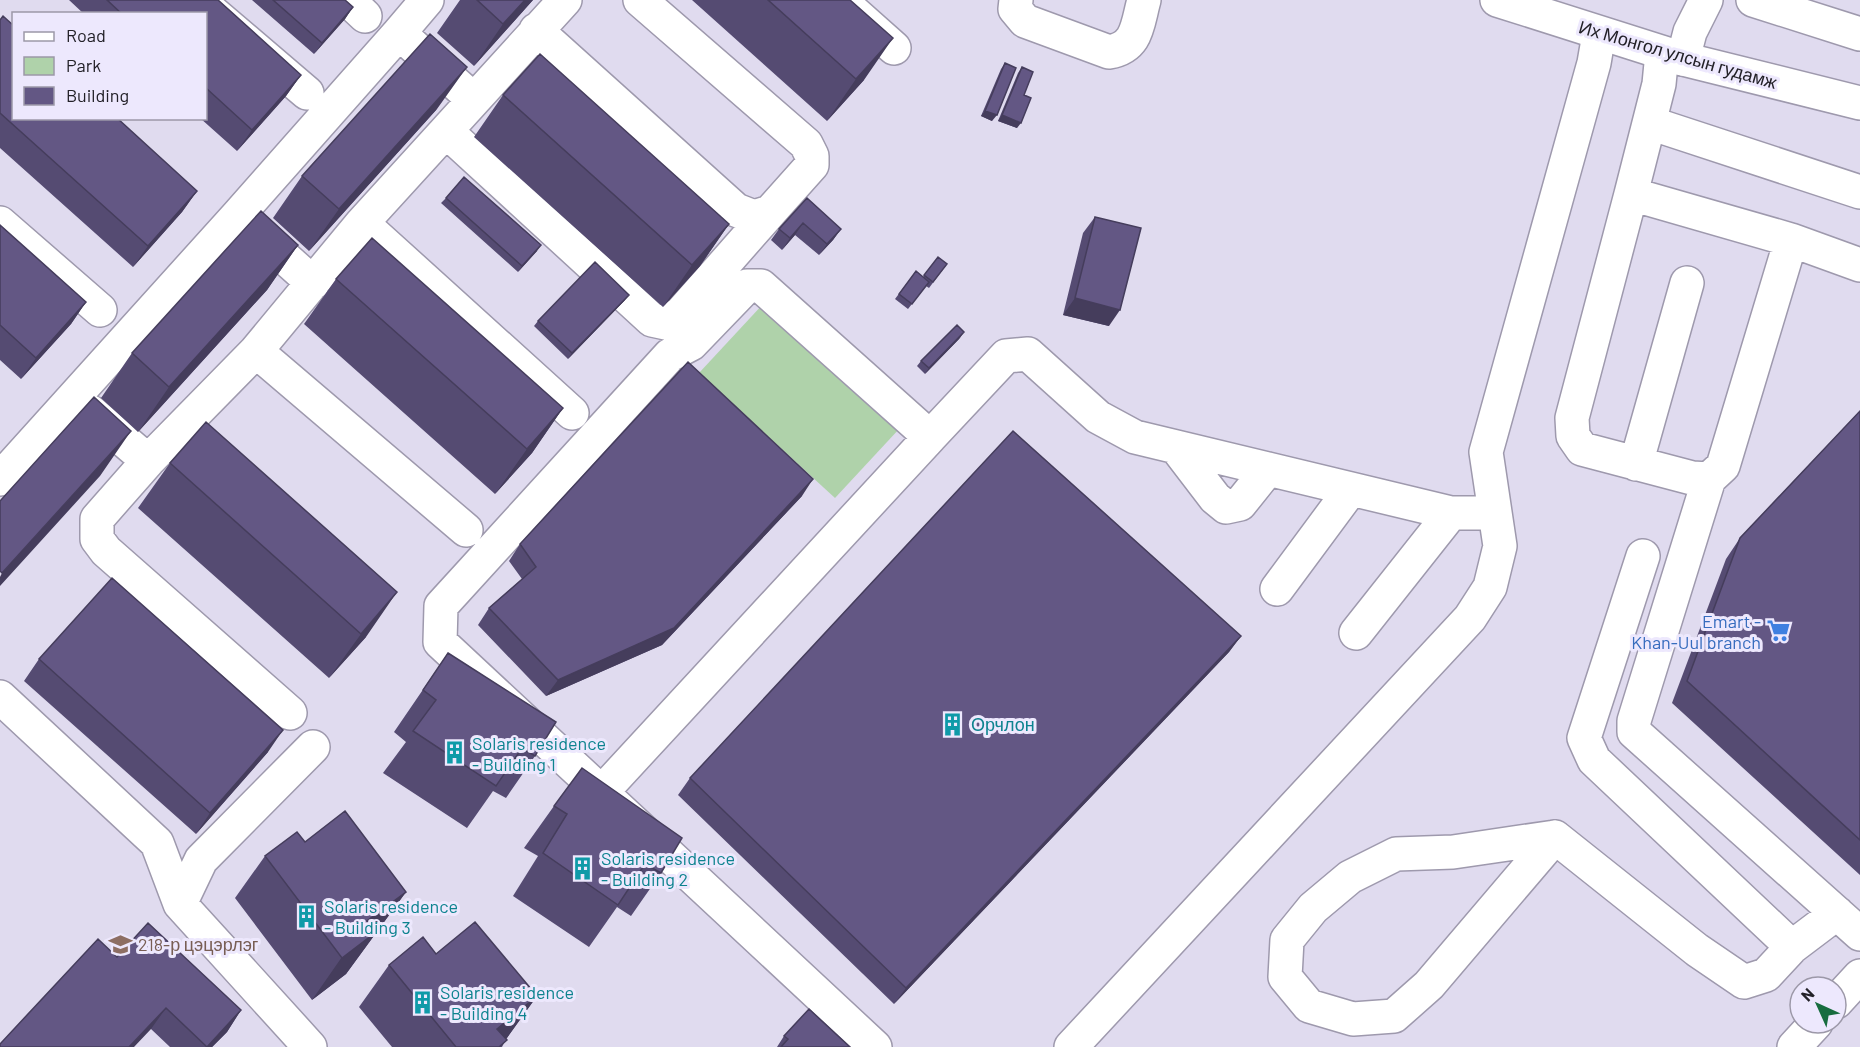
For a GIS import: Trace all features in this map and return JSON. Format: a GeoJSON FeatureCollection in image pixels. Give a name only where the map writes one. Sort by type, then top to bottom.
{"type":"FeatureCollection","features":[{"type":"Feature","properties":{"kind":"street"},"geometry":{"type":"LineString","coordinates":[[198,0],[307,93]]}},
{"type":"Feature","properties":{"kind":"street"},"geometry":{"type":"LineString","coordinates":[[0,479],[238,215],[427,0]]}},
{"type":"Feature","properties":{"kind":"street"},"geometry":{"type":"LineString","coordinates":[[290,713],[106,551],[97,540],[97,519],[147,461],[256,351],[362,223],[565,0]]}},
{"type":"Feature","properties":{"kind":"street"},"geometry":{"type":"LineString","coordinates":[[446,131],[652,320],[666,323],[681,313],[812,165],[812,156],[806,144],[640,0]]}},
{"type":"Feature","properties":{"kind":"street"},"geometry":{"type":"LineString","coordinates":[[840,0],[894,48]]}},
{"type":"Feature","properties":{"kind":"street"},"geometry":{"type":"LineString","coordinates":[[1016,0],[1015,9],[1025,21],[1109,52],[1119,50],[1134,40],[1144,0]]}},
{"type":"Feature","properties":{"kind":"street","name":"Их Монгол улсын гудамж"},"geometry":{"type":"LineString","coordinates":[[1497,0],[1672,56],[1860,103]]}},
{"type":"Feature","properties":{"kind":"street"},"geometry":{"type":"LineString","coordinates":[[1706,0],[1690,32],[1672,56],[1659,84],[1572,418],[1573,436],[1582,449],[1692,478],[1709,479]]}},
{"type":"Feature","properties":{"kind":"street"},"geometry":{"type":"LineString","coordinates":[[1753,0],[1860,34]]}},
{"type":"Feature","properties":{"kind":"street"},"geometry":{"type":"LineString","coordinates":[[536,30],[736,210],[754,217],[770,212]]}},
{"type":"Feature","properties":{"kind":"street"},"geometry":{"type":"LineString","coordinates":[[399,33],[474,100]]}},
{"type":"Feature","properties":{"kind":"street"},"geometry":{"type":"LineString","coordinates":[[1071,1047],[1470,618],[1490,587],[1500,546],[1486,452],[1594,63],[1599,34]]}},
{"type":"Feature","properties":{"kind":"street"},"geometry":{"type":"LineString","coordinates":[[1650,123],[1860,192]]}},
{"type":"Feature","properties":{"kind":"street"},"geometry":{"type":"LineString","coordinates":[[1631,194],[1791,240],[1860,265]]}},
{"type":"Feature","properties":{"kind":"street"},"geometry":{"type":"LineString","coordinates":[[238,215],[313,283]]}},
{"type":"Feature","properties":{"kind":"street"},"geometry":{"type":"LineString","coordinates":[[0,223],[100,310]]}},
{"type":"Feature","properties":{"kind":"street"},"geometry":{"type":"LineString","coordinates":[[362,223],[572,413]]}},
{"type":"Feature","properties":{"kind":"street"},"geometry":{"type":"LineString","coordinates":[[1555,837],[1429,985],[1394,1016],[1353,1020],[1309,1006],[1285,977],[1287,940],[1313,908],[1350,877],[1396,854],[1453,852],[1555,837],[1697,950],[1744,982],[1766,975],[1792,947],[1848,924],[1634,732],[1634,721],[1709,479],[1723,466],[1791,240]]}},
{"type":"Feature","properties":{"kind":"street"},"geometry":{"type":"LineString","coordinates":[[1636,464],[1687,283]]}},
{"type":"Feature","properties":{"kind":"street"},"geometry":{"type":"LineString","coordinates":[[876,1047],[440,642],[441,606],[670,355],[691,344],[747,286],[761,286],[930,437]]}},
{"type":"Feature","properties":{"kind":"street"},"geometry":{"type":"LineString","coordinates":[[256,351],[466,530]]}},
{"type":"Feature","properties":{"kind":"street"},"geometry":{"type":"LineString","coordinates":[[601,793],[1006,356],[1028,354],[1098,417],[1135,437],[1451,513],[1495,513]]}},
{"type":"Feature","properties":{"kind":"street"},"geometry":{"type":"LineString","coordinates":[[74,397],[147,461]]}},
{"type":"Feature","properties":{"kind":"street"},"geometry":{"type":"LineString","coordinates":[[1176,447],[1215,498],[1226,507],[1240,504],[1268,469]]}},
{"type":"Feature","properties":{"kind":"street"},"geometry":{"type":"LineString","coordinates":[[1277,589],[1351,489]]}},
{"type":"Feature","properties":{"kind":"street"},"geometry":{"type":"LineString","coordinates":[[1356,633],[1451,513]]}},
{"type":"Feature","properties":{"kind":"street"},"geometry":{"type":"LineString","coordinates":[[1643,556],[1584,738],[1594,760],[1792,947]]}},
{"type":"Feature","properties":{"kind":"street"},"geometry":{"type":"LineString","coordinates":[[0,697],[157,843],[180,904],[310,1047]]}},
{"type":"Feature","properties":{"kind":"street"},"geometry":{"type":"LineString","coordinates":[[180,904],[201,860],[313,747]]}},
{"type":"Feature","properties":{"kind":"street"},"geometry":{"type":"LineString","coordinates":[[1848,989],[1860,976]]}},
{"type":"Feature","properties":{"kind":"street"},"geometry":{"type":"LineString","coordinates":[[1794,1047],[1805,1035]]}},
{"type":"Feature","properties":{"kind":"green space"},"geometry":{"type":"Polygon","coordinates":[[[764,303],[900,428],[835,498],[699,373],[764,303]]]}},
{"type":"Feature","properties":{"kind":"building"},"geometry":{"type":"Polygon","coordinates":[[[107,0],[218,0],[301,75],[252,130],[207,89],[207,12],[120,12],[107,0]]]}},
{"type":"Feature","properties":{"kind":"building"},"geometry":{"type":"Polygon","coordinates":[[[273,0],[345,0],[353,7],[322,43],[273,0]]]}},
{"type":"Feature","properties":{"kind":"building"},"geometry":{"type":"Polygon","coordinates":[[[477,0],[525,0],[503,24],[477,0]]]}},
{"type":"Feature","properties":{"kind":"building"},"geometry":{"type":"Polygon","coordinates":[[[768,0],[850,0],[893,38],[856,79],[768,0]]]}},
{"type":"Feature","properties":{"kind":"building"},"geometry":{"type":"Polygon","coordinates":[[[3,16],[12,24],[12,120],[119,120],[197,191],[148,246],[0,113],[0,20],[3,16]]]}},
{"type":"Feature","properties":{"kind":"building"},"geometry":{"type":"Polygon","coordinates":[[[430,34],[467,67],[339,209],[302,176],[430,34]]]}},
{"type":"Feature","properties":{"kind":"building"},"geometry":{"type":"Polygon","coordinates":[[[540,54],[729,224],[692,265],[503,95],[540,54]]]}},
{"type":"Feature","properties":{"kind":"building"},"geometry":{"type":"Polygon","coordinates":[[[1005,63],[1016,68],[997,115],[985,111],[1005,63]]]}},
{"type":"Feature","properties":{"kind":"building"},"geometry":{"type":"Polygon","coordinates":[[[1022,67],[1033,72],[1024,95],[1031,98],[1021,123],[1002,115],[1022,67]]]}},
{"type":"Feature","properties":{"kind":"building"},"geometry":{"type":"Polygon","coordinates":[[[464,177],[541,245],[522,266],[446,198],[464,177]]]}},
{"type":"Feature","properties":{"kind":"building"},"geometry":{"type":"Polygon","coordinates":[[[807,198],[841,229],[827,244],[803,223],[790,238],[779,229],[807,198]]]}},
{"type":"Feature","properties":{"kind":"building"},"geometry":{"type":"Polygon","coordinates":[[[261,211],[298,245],[169,387],[132,353],[261,211]]]}},
{"type":"Feature","properties":{"kind":"building"},"geometry":{"type":"Polygon","coordinates":[[[1095,217],[1141,228],[1120,310],[1075,298],[1095,217]]]}},
{"type":"Feature","properties":{"kind":"building"},"geometry":{"type":"Polygon","coordinates":[[[0,225],[86,302],[36,358],[0,325],[0,225]]]}},
{"type":"Feature","properties":{"kind":"building"},"geometry":{"type":"Polygon","coordinates":[[[372,238],[563,408],[527,449],[336,279],[372,238]]]}},
{"type":"Feature","properties":{"kind":"building"},"geometry":{"type":"Polygon","coordinates":[[[938,257],[947,264],[933,282],[924,275],[938,257]]]}},
{"type":"Feature","properties":{"kind":"building"},"geometry":{"type":"Polygon","coordinates":[[[595,262],[629,295],[572,353],[538,321],[595,262]]]}},
{"type":"Feature","properties":{"kind":"building"},"geometry":{"type":"Polygon","coordinates":[[[916,271],[929,282],[912,304],[899,294],[916,271]]]}},
{"type":"Feature","properties":{"kind":"building"},"geometry":{"type":"Polygon","coordinates":[[[957,325],[964,332],[929,368],[921,361],[957,325]]]}},
{"type":"Feature","properties":{"kind":"building"},"geometry":{"type":"Polygon","coordinates":[[[688,362],[813,479],[674,628],[558,680],[489,608],[536,567],[520,544],[688,362]]]}},
{"type":"Feature","properties":{"kind":"building"},"geometry":{"type":"Polygon","coordinates":[[[94,397],[131,431],[2,573],[0,571],[0,501],[94,397]]]}},
{"type":"Feature","properties":{"kind":"building","name":"Emart - Khan-Uul branch"},"geometry":{"type":"Polygon","coordinates":[[[1860,411],[1860,840],[1687,681],[1740,538],[1860,411]]]}},
{"type":"Feature","properties":{"kind":"building"},"geometry":{"type":"Polygon","coordinates":[[[206,422],[397,592],[361,634],[170,463],[206,422]]]}},
{"type":"Feature","properties":{"kind":"building","name":"Орчлон"},"geometry":{"type":"Polygon","coordinates":[[[1013,431],[1241,636],[906,988],[690,778],[1013,431]]]}},
{"type":"Feature","properties":{"kind":"building"},"geometry":{"type":"Polygon","coordinates":[[[112,578],[283,730],[210,813],[39,659],[112,578]]]}},
{"type":"Feature","properties":{"kind":"building"},"geometry":{"type":"Polygon","coordinates":[[[448,653],[556,722],[535,756],[522,748],[496,786],[413,731],[436,700],[423,690],[448,653]]]}},
{"type":"Feature","properties":{"kind":"building"},"geometry":{"type":"Polygon","coordinates":[[[582,768],[682,838],[661,873],[645,864],[618,905],[543,853],[567,814],[554,806],[582,768]]]}},
{"type":"Feature","properties":{"kind":"building"},"geometry":{"type":"Polygon","coordinates":[[[345,811],[406,892],[367,921],[376,932],[342,958],[265,856],[297,832],[305,842],[345,811]]]}},
{"type":"Feature","properties":{"kind":"building"},"geometry":{"type":"Polygon","coordinates":[[[475,922],[537,996],[497,1029],[507,1040],[499,1047],[456,1047],[389,965],[423,937],[436,954],[475,922]]]}},
{"type":"Feature","properties":{"kind":"building","name":"218-р цэцэрлэг"},"geometry":{"type":"Polygon","coordinates":[[[148,923],[241,1010],[207,1047],[166,1008],[129,1047],[0,1047],[0,1044],[98,939],[117,957],[148,923]]]}},
{"type":"Feature","properties":{"kind":"building"},"geometry":{"type":"Polygon","coordinates":[[[809,1009],[850,1047],[781,1047],[788,1039],[784,1036],[809,1009]]]}},
{"type":"Feature","properties":{"kind":"place","name":"Emart - Khan-Uul branch"},"geometry":{"type":"Point","coordinates":[1779,631]}},
{"type":"Feature","properties":{"kind":"place","name":"Орчлон"},"geometry":{"type":"Point","coordinates":[953,724]}},
{"type":"Feature","properties":{"kind":"place","name":"Solaris residence - Building 1"},"geometry":{"type":"Point","coordinates":[454,753]}},
{"type":"Feature","properties":{"kind":"place","name":"Solaris residence - Building 2"},"geometry":{"type":"Point","coordinates":[583,868]}},
{"type":"Feature","properties":{"kind":"place","name":"Solaris residence - Building 3"},"geometry":{"type":"Point","coordinates":[306,916]}},
{"type":"Feature","properties":{"kind":"place","name":"218-р цэцэрлэг"},"geometry":{"type":"Point","coordinates":[120,944]}},
{"type":"Feature","properties":{"kind":"place","name":"Solaris residence - Building 4"},"geometry":{"type":"Point","coordinates":[422,1002]}}]}
